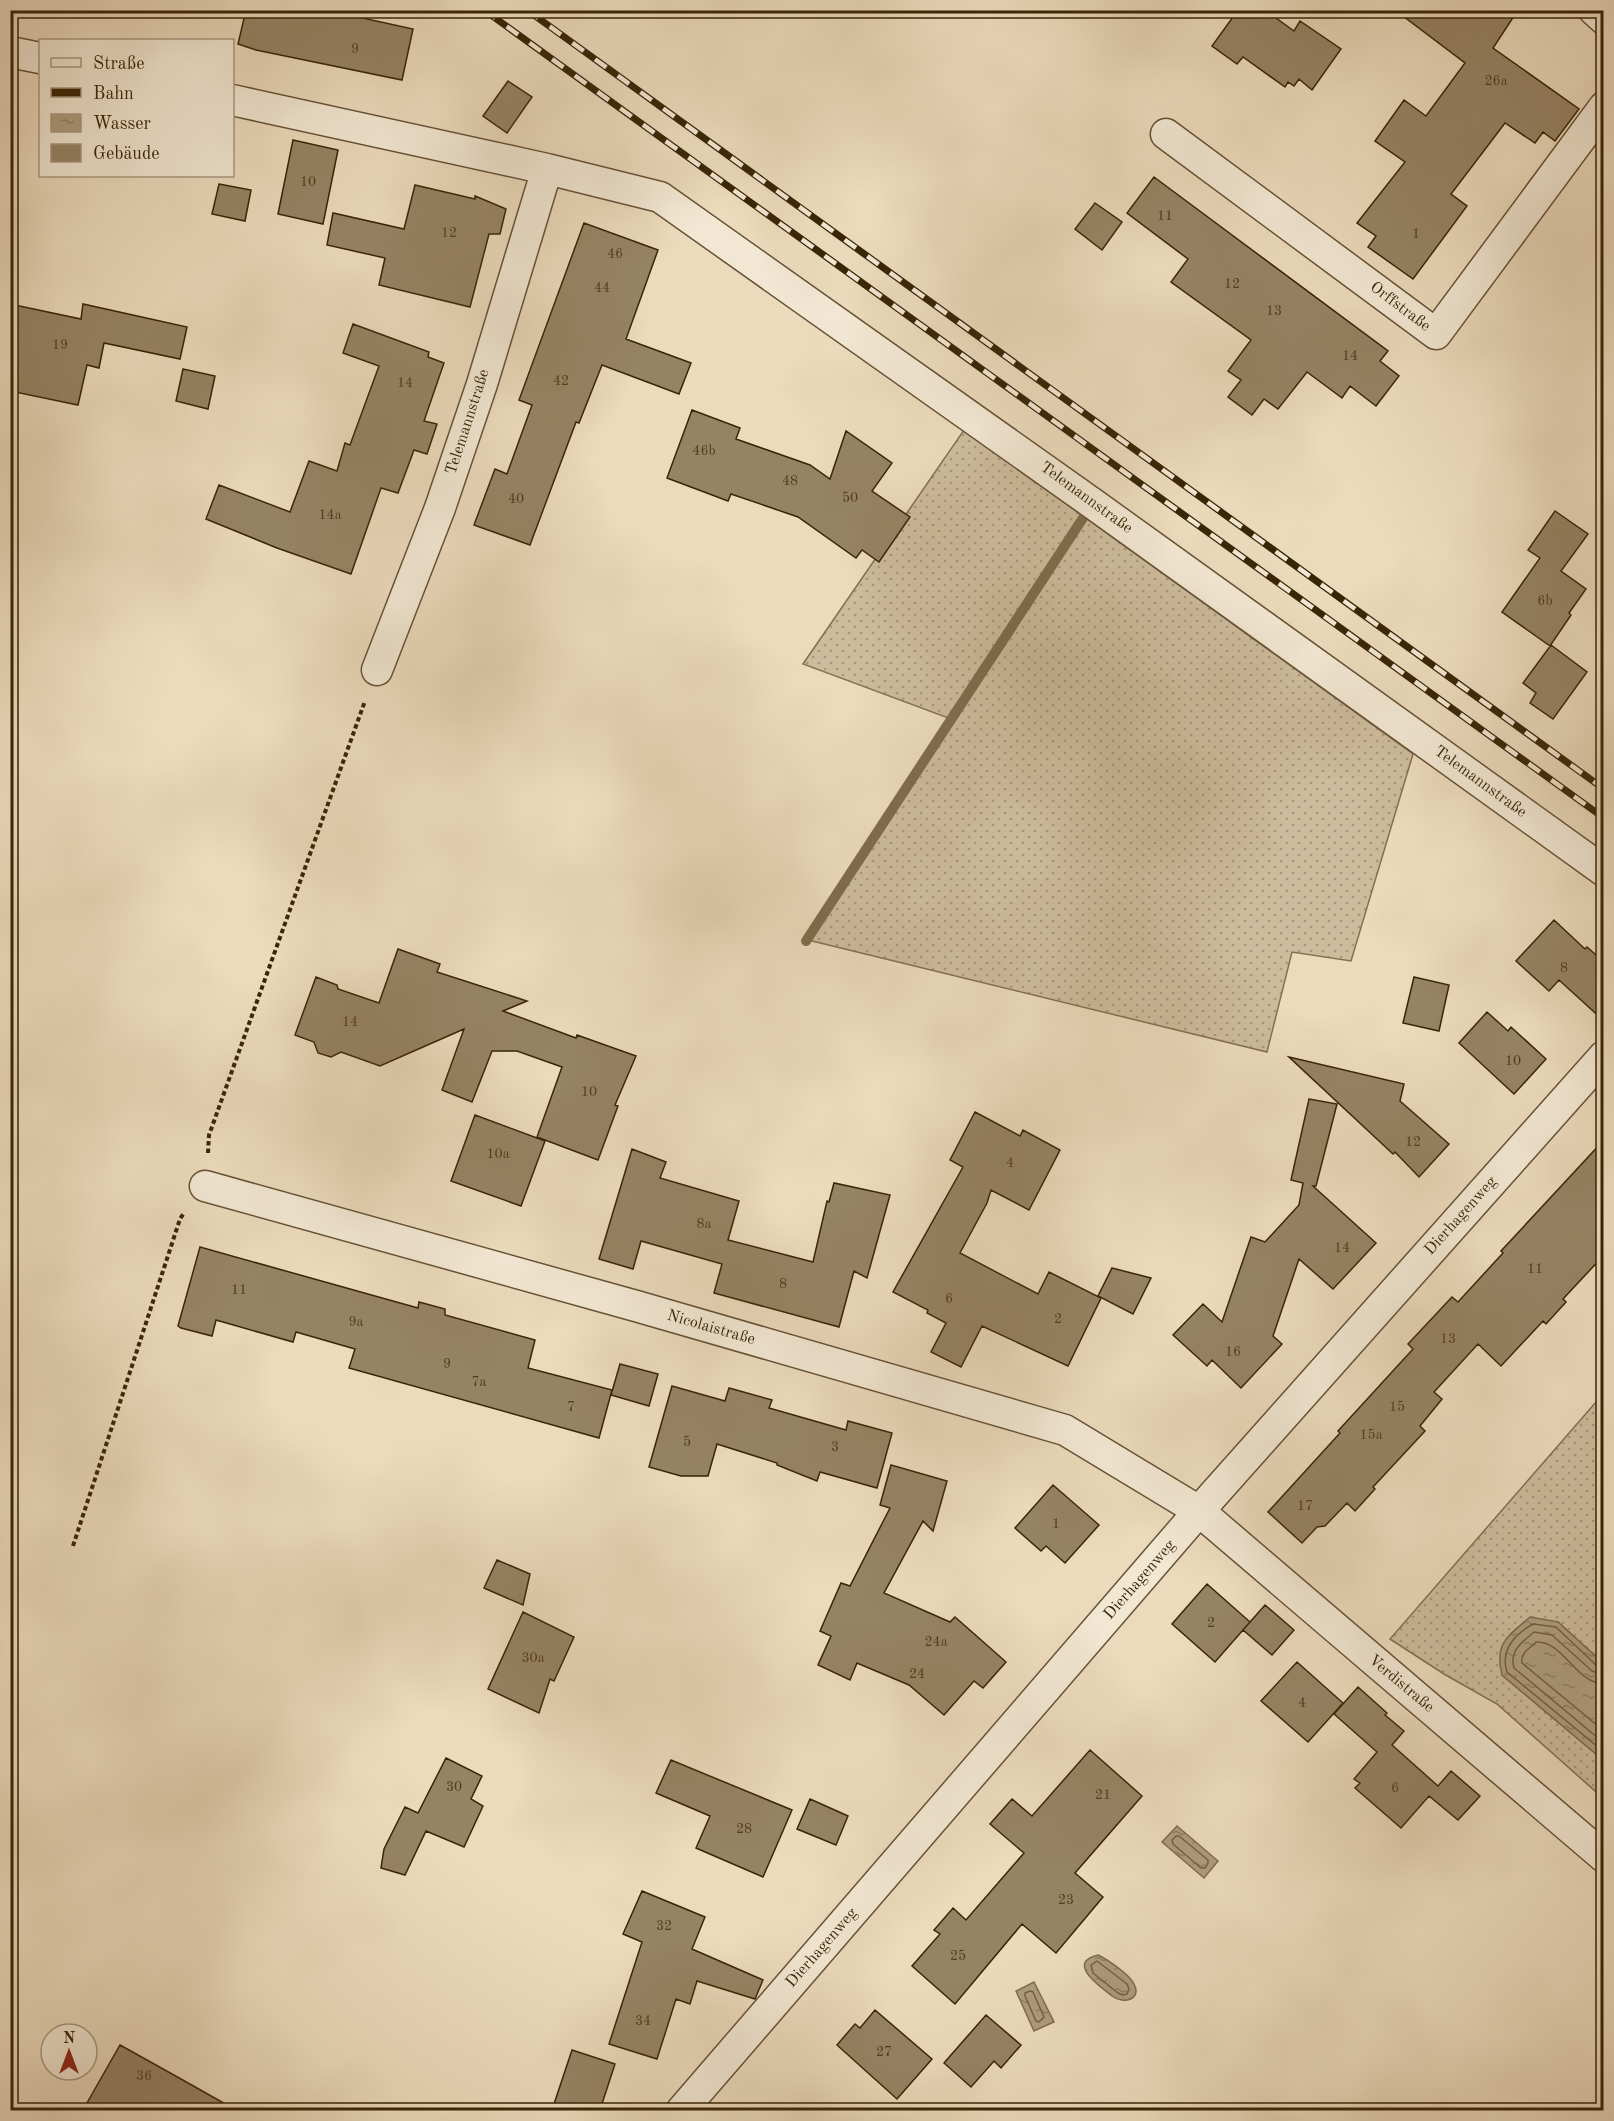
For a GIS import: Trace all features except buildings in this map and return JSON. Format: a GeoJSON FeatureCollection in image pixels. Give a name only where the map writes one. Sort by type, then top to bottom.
{"type":"FeatureCollection","features":[{"type":"Feature","properties":{"kind":"street"},"geometry":{"type":"LineString","coordinates":[[1594,10],[1604,20]]}},
{"type":"Feature","properties":{"kind":"street"},"geometry":{"type":"LineString","coordinates":[[10,52],[39,58]]}},
{"type":"Feature","properties":{"kind":"street","name":"Telemannstraße"},"geometry":{"type":"LineString","coordinates":[[234,100],[660,196],[1604,871]]}},
{"type":"Feature","properties":{"kind":"street","name":"Orffstraße"},"geometry":{"type":"LineString","coordinates":[[1166,134],[1436,334],[1604,107]]}},
{"type":"Feature","properties":{"kind":"street","name":"Telemannstraße"},"geometry":{"type":"LineString","coordinates":[[377,670],[440,508],[467,429],[547,169]]}},
{"type":"Feature","properties":{"kind":"street","name":"Dierhagenweg"},"geometry":{"type":"LineString","coordinates":[[682,2110],[1199,1511],[1604,1056]]}},
{"type":"Feature","properties":{"kind":"street","name":"Nicolaistraße"},"geometry":{"type":"LineString","coordinates":[[205,1186],[636,1306],[1065,1430],[1199,1511]]}},
{"type":"Feature","properties":{"kind":"street","name":"Verdistraße"},"geometry":{"type":"LineString","coordinates":[[1199,1511],[1604,1857]]}},
{"type":"Feature","properties":{"kind":"path"},"geometry":{"type":"LineString","coordinates":[[73,1546],[180,1219],[205,1186],[209,1135],[377,670]]}},
{"type":"Feature","properties":{"kind":"shaded area"},"geometry":{"type":"Polygon","coordinates":[[[964,430],[1413,754],[1351,961],[1292,952],[1267,1052],[808,940],[954,720],[803,664],[964,430]]]}},
{"type":"Feature","properties":{"kind":"shaded area"},"geometry":{"type":"Polygon","coordinates":[[[1603,1394],[1603,1663],[1558,1622],[1502,1675],[1603,1760],[1603,1798],[1497,1704],[1444,1674],[1390,1639],[1603,1394]]]}},
{"type":"Feature","properties":{"kind":"water"},"geometry":{"type":"Polygon","coordinates":[[[1530,1617],[1558,1622],[1603,1663],[1603,1760],[1502,1675],[1500,1655],[1505,1641],[1530,1617]]]}},
{"type":"Feature","properties":{"kind":"water"},"geometry":{"type":"Polygon","coordinates":[[[1177,1826],[1218,1861],[1204,1878],[1162,1842],[1177,1826]]]}},
{"type":"Feature","properties":{"kind":"water"},"geometry":{"type":"Polygon","coordinates":[[[1098,1955],[1132,1980],[1136,1989],[1134,1997],[1126,2000],[1117,1999],[1088,1975],[1085,1964],[1089,1959],[1098,1955]]]}},
{"type":"Feature","properties":{"kind":"water"},"geometry":{"type":"Polygon","coordinates":[[[1034,1982],[1054,2022],[1034,2031],[1016,1991],[1034,1982]]]}},
{"type":"Feature","properties":{"kind":"waterway"},"geometry":{"type":"LineString","coordinates":[[806,941],[1083,518]]}},
{"type":"Feature","properties":{"kind":"railway"},"geometry":{"type":"LineString","coordinates":[[484,10],[1604,818]]}},
{"type":"Feature","properties":{"kind":"railway"},"geometry":{"type":"LineString","coordinates":[[527,10],[1604,789]]}}]}
